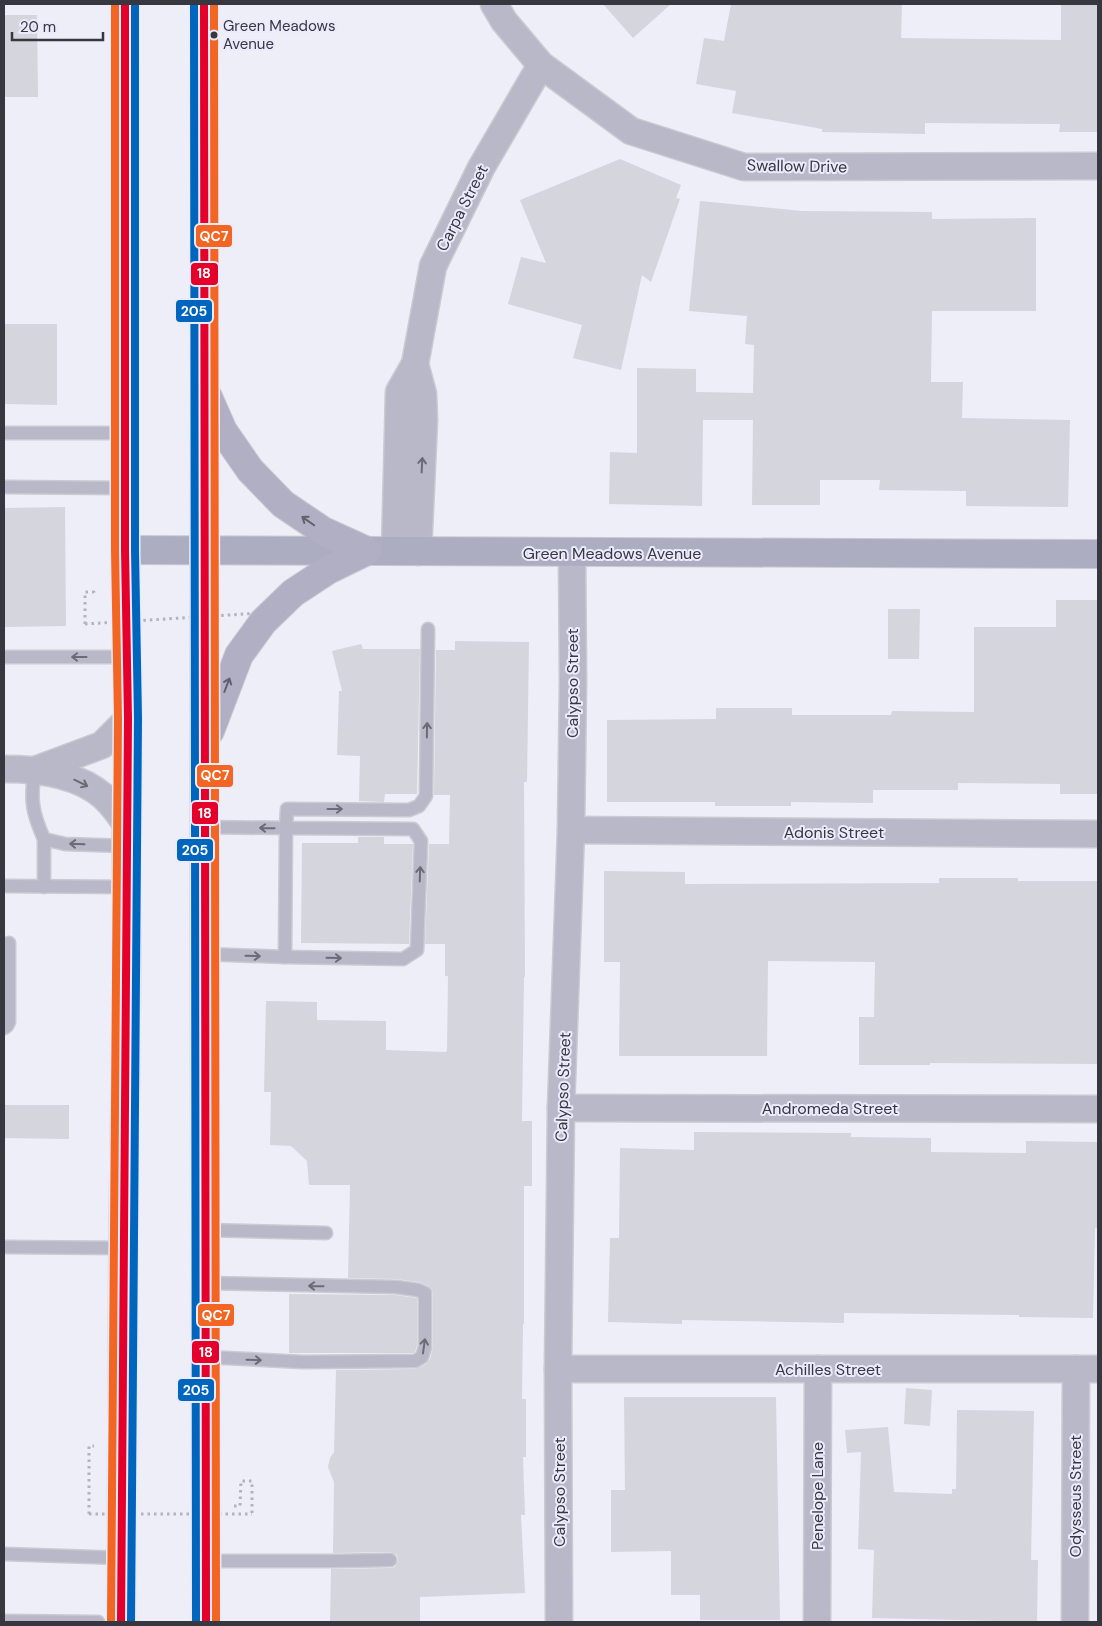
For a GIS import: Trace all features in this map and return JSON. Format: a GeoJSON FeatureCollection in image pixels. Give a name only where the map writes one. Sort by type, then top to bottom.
{"type":"FeatureCollection","features":[{"type":"Feature","properties":{"kind":"main road"},"geometry":{"type":"LineString","coordinates":[[121,1622],[128,719],[125,550],[124,4]]}},
{"type":"Feature","properties":{"kind":"main road"},"geometry":{"type":"LineString","coordinates":[[204,4],[206,1622]]}},
{"type":"Feature","properties":{"kind":"main road"},"geometry":{"type":"LineString","coordinates":[[204,386],[223,430],[250,470],[283,504],[323,532],[367,551]]}},
{"type":"Feature","properties":{"kind":"main road"},"geometry":{"type":"LineString","coordinates":[[204,747],[239,655],[263,622],[294,593],[328,570],[367,551]]}},
{"type":"Feature","properties":{"kind":"street","name":"Swallow Drive"},"geometry":{"type":"LineString","coordinates":[[494,4],[504,21],[541,65],[631,131],[744,167],[1098,166]]}},
{"type":"Feature","properties":{"kind":"street","name":"Carpa Street"},"geometry":{"type":"LineString","coordinates":[[407,552],[399,392],[414,364],[433,266],[482,168],[541,65]]}},
{"type":"Feature","properties":{"kind":"street","name":"Green Meadows Avenue"},"geometry":{"type":"LineString","coordinates":[[125,550],[1098,554]]}},
{"type":"Feature","properties":{"kind":"street","name":"Calypso Street"},"geometry":{"type":"LineString","coordinates":[[559,1622],[558,1369],[562,1108],[574,681],[572,553]]}},
{"type":"Feature","properties":{"kind":"street"},"geometry":{"type":"LineString","coordinates":[[35,770],[102,745],[128,719]]}},
{"type":"Feature","properties":{"kind":"street"},"geometry":{"type":"LineString","coordinates":[[4,769],[35,770],[80,781],[102,795],[116,809],[126,836]]}},
{"type":"Feature","properties":{"kind":"street","name":"Adonis Street"},"geometry":{"type":"LineString","coordinates":[[571,830],[1098,834]]}},
{"type":"Feature","properties":{"kind":"street","name":"Andromeda Street"},"geometry":{"type":"LineString","coordinates":[[562,1108],[1098,1109]]}},
{"type":"Feature","properties":{"kind":"street","name":"Achilles Street"},"geometry":{"type":"LineString","coordinates":[[558,1369],[1087,1369]]}},
{"type":"Feature","properties":{"kind":"street","name":"Penelope Lane"},"geometry":{"type":"LineString","coordinates":[[817,1622],[818,1369]]}},
{"type":"Feature","properties":{"kind":"street","name":"Odysseus Street"},"geometry":{"type":"LineString","coordinates":[[1075,1622],[1087,1369]]}},
{"type":"Feature","properties":{"kind":"lane"},"geometry":{"type":"LineString","coordinates":[[4,433],[125,434]]}},
{"type":"Feature","properties":{"kind":"lane"},"geometry":{"type":"LineString","coordinates":[[4,487],[125,488]]}},
{"type":"Feature","properties":{"kind":"lane"},"geometry":{"type":"LineString","coordinates":[[285,957],[287,809],[409,810],[419,806],[426,796],[428,629]]}},
{"type":"Feature","properties":{"kind":"lane"},"geometry":{"type":"LineString","coordinates":[[4,657],[127,658]]}},
{"type":"Feature","properties":{"kind":"lane"},"geometry":{"type":"LineString","coordinates":[[35,770],[31,791],[36,820],[44,839],[44,887]]}},
{"type":"Feature","properties":{"kind":"lane"},"geometry":{"type":"LineString","coordinates":[[204,827],[413,829],[421,841],[417,950],[403,959],[204,954]]}},
{"type":"Feature","properties":{"kind":"lane"},"geometry":{"type":"LineString","coordinates":[[44,839],[65,844],[126,836]]}},
{"type":"Feature","properties":{"kind":"lane"},"geometry":{"type":"LineString","coordinates":[[4,886],[127,887]]}},
{"type":"Feature","properties":{"kind":"lane"},"geometry":{"type":"LineString","coordinates":[[4,1028],[9,1022],[9,943]]}},
{"type":"Feature","properties":{"kind":"lane"},"geometry":{"type":"LineString","coordinates":[[205,1230],[326,1233]]}},
{"type":"Feature","properties":{"kind":"lane"},"geometry":{"type":"LineString","coordinates":[[4,1247],[123,1248]]}},
{"type":"Feature","properties":{"kind":"lane"},"geometry":{"type":"LineString","coordinates":[[205,1283],[396,1287],[418,1290],[424,1293],[425,1299],[425,1347],[422,1357],[415,1361],[302,1362],[206,1358]]}},
{"type":"Feature","properties":{"kind":"lane"},"geometry":{"type":"LineString","coordinates":[[4,1554],[122,1558]]}},
{"type":"Feature","properties":{"kind":"lane"},"geometry":{"type":"LineString","coordinates":[[206,1561],[390,1560]]}},
{"type":"Feature","properties":{"kind":"lane"},"geometry":{"type":"LineString","coordinates":[[4,1621],[98,1622]]}},
{"type":"Feature","properties":{"kind":"path"},"geometry":{"type":"LineString","coordinates":[[94,600],[94,592],[85,592],[85,624],[293,611]]}},
{"type":"Feature","properties":{"kind":"path"},"geometry":{"type":"LineString","coordinates":[[89,1446],[89,1514],[252,1514],[252,1482],[240,1481],[240,1506]]}},
{"type":"Feature","properties":{"kind":"building"},"geometry":{"type":"Polygon","coordinates":[[[603,4],[671,4],[633,38],[603,4]]]}},
{"type":"Feature","properties":{"kind":"building"},"geometry":{"type":"Polygon","coordinates":[[[731,4],[902,4],[901,38],[1061,40],[1061,4],[1098,4],[1098,132],[1059,132],[1060,124],[925,123],[925,134],[822,132],[822,129],[732,113],[736,91],[696,84],[704,38],[724,41],[731,4]]]}},
{"type":"Feature","properties":{"kind":"building"},"geometry":{"type":"Polygon","coordinates":[[[4,15],[37,15],[38,97],[4,97],[4,15]]]}},
{"type":"Feature","properties":{"kind":"building"},"geometry":{"type":"Polygon","coordinates":[[[620,159],[681,185],[676,198],[680,199],[651,282],[642,275],[621,370],[573,358],[582,325],[508,304],[521,257],[546,263],[520,200],[620,159]]]}},
{"type":"Feature","properties":{"kind":"building"},"geometry":{"type":"Polygon","coordinates":[[[700,201],[802,211],[932,212],[932,219],[1036,218],[1036,311],[932,311],[931,382],[963,382],[962,418],[1070,420],[1068,507],[966,506],[966,491],[879,490],[880,480],[820,480],[820,505],[752,505],[753,420],[703,420],[702,506],[609,504],[610,452],[637,453],[637,368],[696,369],[696,392],[753,393],[754,345],[745,344],[747,316],[689,311],[700,201]]]}},
{"type":"Feature","properties":{"kind":"building"},"geometry":{"type":"Polygon","coordinates":[[[4,324],[57,324],[57,405],[4,404],[4,324]]]}},
{"type":"Feature","properties":{"kind":"building"},"geometry":{"type":"Polygon","coordinates":[[[65,507],[66,626],[4,627],[4,508],[65,507]]]}},
{"type":"Feature","properties":{"kind":"building"},"geometry":{"type":"Polygon","coordinates":[[[1056,600],[1098,600],[1098,794],[1060,794],[1060,784],[958,783],[958,790],[873,790],[873,803],[791,802],[791,806],[715,806],[715,802],[607,802],[607,720],[716,719],[716,708],[792,708],[792,715],[891,715],[892,711],[974,712],[974,627],[1056,627],[1056,600]]]}},
{"type":"Feature","properties":{"kind":"building"},"geometry":{"type":"Polygon","coordinates":[[[888,609],[920,609],[919,659],[888,659],[888,609]]]}},
{"type":"Feature","properties":{"kind":"building"},"geometry":{"type":"Polygon","coordinates":[[[455,641],[529,642],[527,782],[524,782],[525,977],[522,1121],[532,1121],[532,1186],[524,1186],[522,1399],[526,1399],[526,1457],[523,1457],[525,1515],[521,1515],[525,1593],[420,1597],[420,1622],[330,1622],[331,1569],[390,1568],[395,1567],[398,1560],[397,1555],[390,1552],[333,1553],[334,1482],[328,1467],[334,1452],[336,1370],[415,1369],[426,1364],[430,1359],[433,1347],[433,1293],[429,1286],[419,1282],[396,1279],[348,1278],[350,1185],[309,1185],[307,1161],[291,1146],[270,1145],[271,1092],[264,1092],[266,1001],[317,1002],[317,1020],[386,1021],[386,1050],[446,1052],[448,976],[445,976],[445,944],[425,944],[429,844],[449,844],[450,795],[434,795],[436,650],[455,650],[455,641]]]}},
{"type":"Feature","properties":{"kind":"building"},"geometry":{"type":"Polygon","coordinates":[[[361,644],[363,649],[420,649],[417,794],[385,794],[384,802],[359,801],[360,756],[337,755],[339,691],[342,691],[332,651],[361,644]]]}},
{"type":"Feature","properties":{"kind":"building"},"geometry":{"type":"Polygon","coordinates":[[[358,837],[384,837],[384,844],[413,844],[409,944],[301,943],[302,843],[358,843],[358,837]]]}},
{"type":"Feature","properties":{"kind":"building"},"geometry":{"type":"Polygon","coordinates":[[[604,871],[685,872],[685,884],[939,883],[939,878],[1018,878],[1018,881],[1098,881],[1098,1064],[930,1063],[930,1065],[859,1065],[859,1017],[874,1017],[875,962],[768,961],[767,1056],[619,1056],[620,962],[604,962],[604,871]]]}},
{"type":"Feature","properties":{"kind":"building"},"geometry":{"type":"Polygon","coordinates":[[[4,1105],[69,1105],[69,1139],[4,1138],[4,1105]]]}},
{"type":"Feature","properties":{"kind":"building"},"geometry":{"type":"Polygon","coordinates":[[[694,1132],[851,1133],[851,1137],[931,1138],[931,1152],[1026,1153],[1026,1141],[1098,1142],[1093,1318],[1019,1317],[1019,1315],[844,1313],[844,1323],[682,1320],[682,1324],[608,1322],[610,1238],[619,1238],[620,1148],[694,1150],[694,1132]]]}},
{"type":"Feature","properties":{"kind":"building"},"geometry":{"type":"Polygon","coordinates":[[[289,1294],[395,1295],[417,1298],[417,1346],[415,1352],[289,1353],[289,1294]]]}},
{"type":"Feature","properties":{"kind":"building"},"geometry":{"type":"Polygon","coordinates":[[[906,1388],[932,1390],[930,1426],[904,1424],[906,1388]]]}},
{"type":"Feature","properties":{"kind":"building"},"geometry":{"type":"Polygon","coordinates":[[[624,1397],[776,1397],[780,1620],[700,1620],[700,1595],[671,1595],[671,1551],[611,1552],[611,1490],[625,1490],[624,1397]]]}},
{"type":"Feature","properties":{"kind":"building"},"geometry":{"type":"Polygon","coordinates":[[[957,1410],[1034,1411],[1031,1560],[1038,1560],[1037,1622],[872,1618],[874,1550],[858,1549],[861,1452],[847,1453],[845,1430],[888,1427],[894,1492],[952,1494],[952,1489],[956,1489],[957,1410]]]}},
{"type":"Feature","properties":{"kind":"transit line","name":"QC7"},"geometry":{"type":"LineString","coordinates":[[111,1622],[118,719],[115,550],[115,4]]}},
{"type":"Feature","properties":{"kind":"transit line","name":"18"},"geometry":{"type":"LineString","coordinates":[[121,1622],[128,719],[125,550],[125,4]]}},
{"type":"Feature","properties":{"kind":"transit line","name":"205"},"geometry":{"type":"LineString","coordinates":[[131,1622],[138,719],[135,550],[135,4]]}},
{"type":"Feature","properties":{"kind":"transit line","name":"205"},"geometry":{"type":"LineString","coordinates":[[194,4],[196,1622]]}},
{"type":"Feature","properties":{"kind":"transit line","name":"18"},"geometry":{"type":"LineString","coordinates":[[204,4],[206,1622]]}},
{"type":"Feature","properties":{"kind":"transit line","name":"QC7"},"geometry":{"type":"LineString","coordinates":[[214,4],[216,1622]]}},
{"type":"Feature","properties":{"kind":"place","name":"Green Meadows Avenue"},"geometry":{"type":"Point","coordinates":[214,35]}}]}
